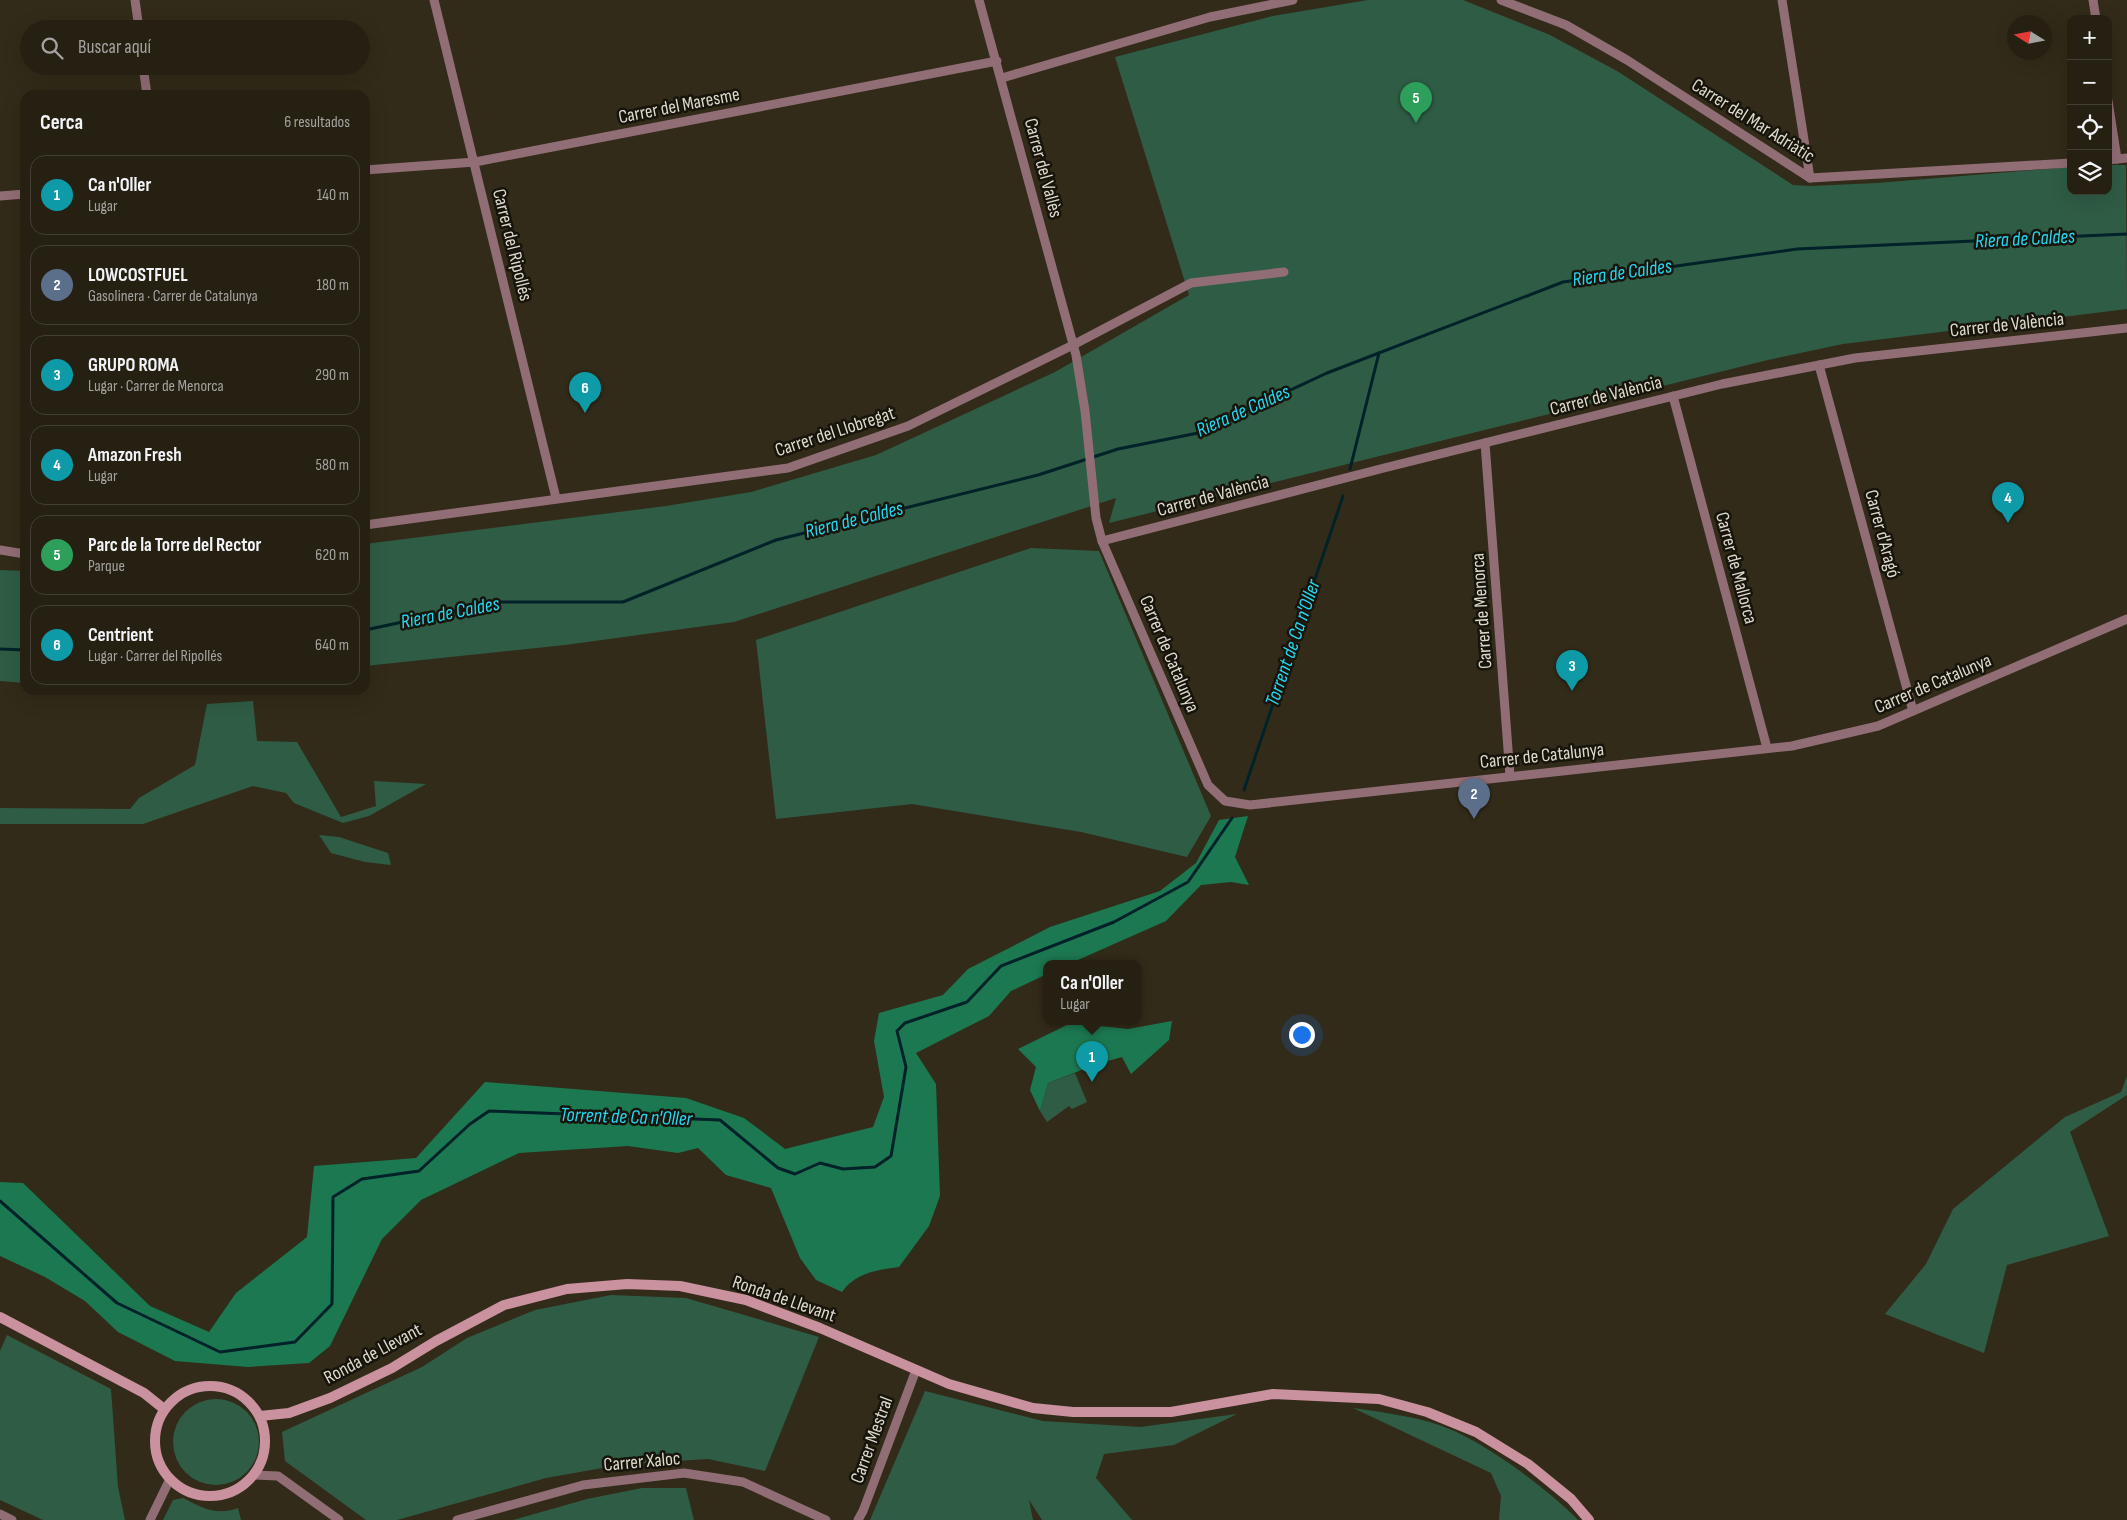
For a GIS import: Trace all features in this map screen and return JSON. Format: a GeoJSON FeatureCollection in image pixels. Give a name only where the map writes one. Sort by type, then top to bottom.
{"type":"FeatureCollection","features":[{"type":"Feature","properties":{"kind":"main road","name":"Ronda de Llevant"},"geometry":{"type":"LineString","coordinates":[[260,1416],[289,1413],[330,1398],[392,1368],[436,1341],[504,1306],[567,1289],[627,1284],[680,1286],[746,1300],[820,1328],[949,1384],[1024,1405],[1073,1412],[1171,1412],[1273,1394],[1379,1399],[1427,1412],[1476,1432],[1528,1464],[1571,1499],[1589,1520]]}},
{"type":"Feature","properties":{"kind":"main road"},"geometry":{"type":"LineString","coordinates":[[0,1317],[144,1393],[164,1409]]}},
{"type":"Feature","properties":{"kind":"main road"},"geometry":{"type":"LineString","coordinates":[[208,1385],[227,1387],[251,1402],[260,1416],[266,1434],[263,1458],[254,1475],[247,1483],[230,1493],[217,1496],[192,1493],[170,1479],[160,1464],[155,1445],[156,1427],[164,1409],[171,1401],[187,1390],[208,1385]]}},
{"type":"Feature","properties":{"kind":"street"},"geometry":{"type":"LineString","coordinates":[[135,0],[138,20]]}},
{"type":"Feature","properties":{"kind":"street","name":"Carrer del Ripollés"},"geometry":{"type":"LineString","coordinates":[[434,0],[556,498]]}},
{"type":"Feature","properties":{"kind":"street","name":"Carrer del Vallès"},"geometry":{"type":"LineString","coordinates":[[979,0],[1074,345],[1085,411]]}},
{"type":"Feature","properties":{"kind":"street"},"geometry":{"type":"LineString","coordinates":[[1002,78],[1210,17],[1294,0]]}},
{"type":"Feature","properties":{"kind":"street","name":"Carrer del Mar Adriàtic"},"geometry":{"type":"LineString","coordinates":[[1501,0],[1566,25],[1627,60],[1810,178],[2067,163]]}},
{"type":"Feature","properties":{"kind":"street"},"geometry":{"type":"LineString","coordinates":[[1782,0],[1810,178]]}},
{"type":"Feature","properties":{"kind":"street"},"geometry":{"type":"LineString","coordinates":[[2093,0],[2095,15]]}},
{"type":"Feature","properties":{"kind":"street","name":"Carrer del Maresme"},"geometry":{"type":"LineString","coordinates":[[370,170],[475,162],[997,61]]}},
{"type":"Feature","properties":{"kind":"street"},"geometry":{"type":"LineString","coordinates":[[145,75],[146,90]]}},
{"type":"Feature","properties":{"kind":"street"},"geometry":{"type":"LineString","coordinates":[[2108,105],[2111,150]]}},
{"type":"Feature","properties":{"kind":"street"},"geometry":{"type":"LineString","coordinates":[[2112,159],[2127,158]]}},
{"type":"Feature","properties":{"kind":"street"},"geometry":{"type":"LineString","coordinates":[[0,196],[20,194]]}},
{"type":"Feature","properties":{"kind":"street","name":"Carrer del Llobregat"},"geometry":{"type":"LineString","coordinates":[[370,524],[788,468],[908,426],[1074,345],[1190,282],[1284,272]]}},
{"type":"Feature","properties":{"kind":"street","name":"Carrer de València"},"geometry":{"type":"LineString","coordinates":[[1102,541],[1673,396],[1819,365],[1855,358],[2127,328]]}},
{"type":"Feature","properties":{"kind":"street","name":"Carrer d'Aragó"},"geometry":{"type":"LineString","coordinates":[[1819,365],[1913,711]]}},
{"type":"Feature","properties":{"kind":"street","name":"Carrer de Mallorca"},"geometry":{"type":"LineString","coordinates":[[1673,396],[1767,748]]}},
{"type":"Feature","properties":{"kind":"street","name":"Carrer de Catalunya"},"geometry":{"type":"LineString","coordinates":[[1085,411],[1096,518],[1102,541],[1208,785],[1225,801],[1250,805],[1792,746],[1878,726],[2127,619]]}},
{"type":"Feature","properties":{"kind":"street","name":"Carrer de Menorca"},"geometry":{"type":"LineString","coordinates":[[1485,443],[1510,776]]}},
{"type":"Feature","properties":{"kind":"street"},"geometry":{"type":"LineString","coordinates":[[0,550],[20,553]]}},
{"type":"Feature","properties":{"kind":"street","name":"Carrer Mestral"},"geometry":{"type":"LineString","coordinates":[[858,1520],[916,1370]]}},
{"type":"Feature","properties":{"kind":"street","name":"Carrer Xaloc"},"geometry":{"type":"LineString","coordinates":[[458,1520],[583,1484],[684,1473],[743,1482],[826,1520]]}},
{"type":"Feature","properties":{"kind":"street"},"geometry":{"type":"LineString","coordinates":[[254,1475],[278,1476],[339,1520]]}},
{"type":"Feature","properties":{"kind":"street"},"geometry":{"type":"LineString","coordinates":[[150,1520],[170,1479]]}},
{"type":"Feature","properties":{"kind":"street"},"geometry":{"type":"LineString","coordinates":[[0,1514],[12,1520]]}},
{"type":"Feature","properties":{"kind":"green space"},"geometry":{"type":"Polygon","coordinates":[[[1368,0],[1463,0],[1550,35],[1617,71],[1793,185],[1877,183],[2067,167],[2067,195],[2112,195],[2112,165],[2126,165],[2127,309],[1843,344],[1768,360],[1109,523],[1116,498],[734,622],[565,645],[370,665],[370,543],[666,506],[751,492],[876,455],[1055,372],[1189,295],[1115,57],[1273,16],[1368,0]]]}},
{"type":"Feature","properties":{"kind":"green space"},"geometry":{"type":"Polygon","coordinates":[[[1031,548],[1099,551],[1211,816],[1187,857],[1081,832],[912,804],[776,819],[756,640],[1031,548]]]}},
{"type":"Feature","properties":{"kind":"green space"},"geometry":{"type":"Polygon","coordinates":[[[0,570],[20,571],[20,683],[0,681],[0,570]]]}},
{"type":"Feature","properties":{"kind":"green space"},"geometry":{"type":"Polygon","coordinates":[[[253,701],[257,741],[297,742],[341,817],[376,806],[374,781],[426,784],[369,816],[343,823],[294,803],[286,793],[253,786],[143,824],[0,824],[0,808],[130,809],[139,798],[195,765],[207,704],[253,701]]]}},
{"type":"Feature","properties":{"kind":"green space"},"geometry":{"type":"Polygon","coordinates":[[[1248,816],[1235,857],[1249,885],[1231,882],[1201,885],[1166,921],[1078,960],[1043,960],[1043,976],[1011,991],[989,1016],[916,1053],[936,1084],[940,1196],[929,1226],[899,1267],[875,1271],[853,1280],[842,1292],[816,1280],[800,1258],[771,1188],[726,1175],[698,1148],[678,1153],[628,1146],[519,1153],[421,1200],[382,1239],[330,1346],[309,1363],[248,1367],[175,1361],[118,1332],[85,1301],[45,1277],[0,1256],[0,1182],[23,1183],[150,1306],[209,1332],[236,1293],[307,1237],[314,1166],[416,1158],[485,1082],[686,1098],[744,1118],[785,1149],[873,1127],[884,1097],[874,1041],[879,1013],[943,995],[968,969],[1050,927],[1160,891],[1196,863],[1219,820],[1248,816]]]}},
{"type":"Feature","properties":{"kind":"green space"},"geometry":{"type":"Polygon","coordinates":[[[319,835],[339,837],[388,853],[391,865],[365,862],[331,853],[319,835]]]}},
{"type":"Feature","properties":{"kind":"green space"},"geometry":{"type":"Polygon","coordinates":[[[1172,1021],[1169,1040],[1131,1074],[1122,1057],[1097,1064],[1048,1083],[1040,1111],[1030,1090],[1036,1067],[1018,1049],[1067,1025],[1090,1025],[1128,1029],[1172,1021]]]}},
{"type":"Feature","properties":{"kind":"green space"},"geometry":{"type":"Polygon","coordinates":[[[1075,1073],[1087,1102],[1072,1109],[1069,1106],[1047,1122],[1040,1111],[1048,1083],[1075,1073]]]}},
{"type":"Feature","properties":{"kind":"green space"},"geometry":{"type":"Polygon","coordinates":[[[2127,1076],[2127,1095],[2070,1132],[2109,1236],[2007,1265],[1984,1353],[1885,1314],[1926,1264],[1953,1209],[2065,1117],[2121,1092],[2127,1076]]]}},
{"type":"Feature","properties":{"kind":"green space"},"geometry":{"type":"Polygon","coordinates":[[[611,1295],[686,1298],[819,1337],[765,1471],[708,1459],[625,1464],[546,1478],[397,1520],[366,1520],[285,1461],[282,1432],[422,1367],[467,1338],[535,1310],[611,1295]]]}},
{"type":"Feature","properties":{"kind":"green space"},"geometry":{"type":"Polygon","coordinates":[[[7,1335],[111,1389],[118,1487],[125,1520],[43,1520],[0,1500],[0,1351],[7,1335]]]}},
{"type":"Feature","properties":{"kind":"green space"},"geometry":{"type":"Polygon","coordinates":[[[925,1391],[1043,1421],[1140,1427],[1237,1414],[1174,1445],[1104,1454],[1096,1478],[1132,1520],[1042,1520],[1029,1500],[1033,1520],[870,1520],[925,1391]]]}},
{"type":"Feature","properties":{"kind":"green space"},"geometry":{"type":"Polygon","coordinates":[[[216,1399],[233,1402],[247,1411],[256,1425],[259,1442],[256,1459],[247,1473],[233,1482],[216,1485],[199,1482],[185,1473],[176,1459],[173,1442],[176,1425],[185,1411],[199,1402],[216,1399]]]}},
{"type":"Feature","properties":{"kind":"green space"},"geometry":{"type":"Polygon","coordinates":[[[1353,1408],[1418,1419],[1456,1432],[1513,1466],[1565,1507],[1578,1520],[1499,1520],[1501,1496],[1491,1473],[1353,1408]]]}},
{"type":"Feature","properties":{"kind":"green space"},"geometry":{"type":"Polygon","coordinates":[[[642,1488],[686,1488],[694,1520],[513,1520],[587,1499],[642,1488]]]}},
{"type":"Feature","properties":{"kind":"green space"},"geometry":{"type":"Polygon","coordinates":[[[183,1498],[210,1510],[223,1511],[238,1508],[241,1520],[163,1520],[173,1500],[183,1498]]]}},
{"type":"Feature","properties":{"kind":"waterway","name":"Riera de Caldes"},"geometry":{"type":"LineString","coordinates":[[370,629],[497,602],[623,602],[776,540],[1038,475],[1118,449],[1198,433],[1327,373],[1563,282],[1797,249],[2127,234]]}},
{"type":"Feature","properties":{"kind":"waterway","name":"Torrent de Ca n'Oller"},"geometry":{"type":"LineString","coordinates":[[1350,469],[1379,353]]}},
{"type":"Feature","properties":{"kind":"waterway","name":"Torrent de Ca n'Oller"},"geometry":{"type":"LineString","coordinates":[[1244,790],[1343,496]]}},
{"type":"Feature","properties":{"kind":"waterway","name":"Riera de Caldes"},"geometry":{"type":"LineString","coordinates":[[0,649],[20,650]]}},
{"type":"Feature","properties":{"kind":"waterway","name":"Torrent de Ca n'Oller"},"geometry":{"type":"LineString","coordinates":[[0,1201],[117,1303],[220,1352],[295,1342],[332,1304],[333,1197],[362,1179],[419,1171],[470,1124],[489,1111],[720,1120],[778,1168],[795,1174],[820,1163],[843,1169],[875,1167],[891,1156],[906,1067],[897,1031],[905,1023],[967,1002],[1001,966],[1114,922],[1188,882],[1232,818]]}},
{"type":"Feature","properties":{"kind":"place","name":"Parc de la Torre del Rector"},"geometry":{"type":"Point","coordinates":[1416,123]}},
{"type":"Feature","properties":{"kind":"place","name":"Centrient"},"geometry":{"type":"Point","coordinates":[585,413]}},
{"type":"Feature","properties":{"kind":"place","name":"Amazon Fresh"},"geometry":{"type":"Point","coordinates":[2008,523]}},
{"type":"Feature","properties":{"kind":"place","name":"GRUPO ROMA"},"geometry":{"type":"Point","coordinates":[1572,691]}},
{"type":"Feature","properties":{"kind":"place","name":"LOWCOSTFUEL"},"geometry":{"type":"Point","coordinates":[1474,819]}},
{"type":"Feature","properties":{"kind":"place","name":"Ca n'Oller"},"geometry":{"type":"Point","coordinates":[1092,1082]}}]}
